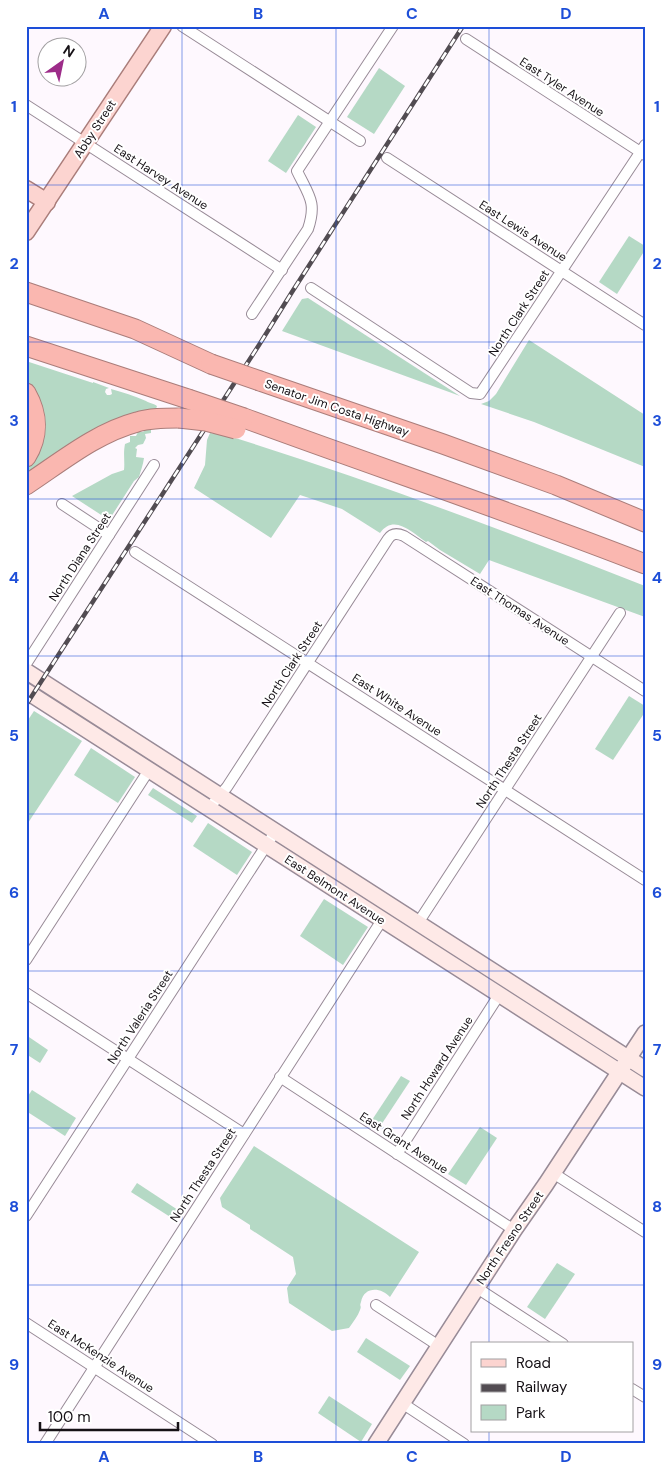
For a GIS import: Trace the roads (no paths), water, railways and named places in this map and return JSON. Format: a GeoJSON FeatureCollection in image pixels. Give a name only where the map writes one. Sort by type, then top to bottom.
{"type":"FeatureCollection","features":[{"type":"Feature","properties":{"kind":"highway","name":"Senator Jim Costa Highway"},"geometry":{"type":"LineString","coordinates":[[31,300],[135,329],[211,364],[556,485],[645,522]]}},
{"type":"Feature","properties":{"kind":"highway"},"geometry":{"type":"LineString","coordinates":[[26,346],[188,400],[240,424],[380,468],[548,526],[645,564]]}},
{"type":"Feature","properties":{"kind":"highway"},"geometry":{"type":"LineString","coordinates":[[26,393],[31,401],[36,422],[34,442],[26,457]]}},
{"type":"Feature","properties":{"kind":"highway"},"geometry":{"type":"LineString","coordinates":[[26,485],[90,443],[124,426],[149,419],[179,418],[240,424]]}},
{"type":"Feature","properties":{"kind":"main road","name":"Abby Street"},"geometry":{"type":"LineString","coordinates":[[26,232],[163,26]]}},
{"type":"Feature","properties":{"kind":"main road"},"geometry":{"type":"LineString","coordinates":[[26,189],[47,202]]}},
{"type":"Feature","properties":{"kind":"main road","name":"East Belmont Avenue"},"geometry":{"type":"LineString","coordinates":[[26,671],[645,1069]]}},
{"type":"Feature","properties":{"kind":"main road","name":"East Belmont Avenue"},"geometry":{"type":"LineString","coordinates":[[26,691],[645,1088]]}},
{"type":"Feature","properties":{"kind":"main road","name":"North Fresno Street"},"geometry":{"type":"LineString","coordinates":[[376,1444],[514,1230],[645,1033]]}},
{"type":"Feature","properties":{"kind":"street"},"geometry":{"type":"LineString","coordinates":[[182,26],[360,142]]}},
{"type":"Feature","properties":{"kind":"street"},"geometry":{"type":"LineString","coordinates":[[252,314],[308,229],[312,216],[312,203],[296,171],[393,26]]}},
{"type":"Feature","properties":{"kind":"street","name":"East Tyler Avenue"},"geometry":{"type":"LineString","coordinates":[[466,39],[643,151]]}},
{"type":"Feature","properties":{"kind":"street","name":"East Harvey Avenue"},"geometry":{"type":"LineString","coordinates":[[26,105],[282,270]]}},
{"type":"Feature","properties":{"kind":"street","name":"North Clark Street"},"geometry":{"type":"LineString","coordinates":[[311,288],[470,393],[480,394],[643,151]]}},
{"type":"Feature","properties":{"kind":"street","name":"East Lewis Avenue"},"geometry":{"type":"LineString","coordinates":[[387,158],[645,325]]}},
{"type":"Feature","properties":{"kind":"street","name":"North Diana Street"},"geometry":{"type":"LineString","coordinates":[[26,664],[154,465]]}},
{"type":"Feature","properties":{"kind":"street"},"geometry":{"type":"LineString","coordinates":[[62,504],[109,535]]}},
{"type":"Feature","properties":{"kind":"street","name":"North Clark Street"},"geometry":{"type":"LineString","coordinates":[[209,808],[232,780],[388,539],[394,534]]}},
{"type":"Feature","properties":{"kind":"street","name":"East Thomas Avenue"},"geometry":{"type":"LineString","coordinates":[[394,534],[404,536],[645,691]]}},
{"type":"Feature","properties":{"kind":"street","name":"East White Avenue"},"geometry":{"type":"LineString","coordinates":[[135,552],[645,880]]}},
{"type":"Feature","properties":{"kind":"street","name":"North Thesta Street"},"geometry":{"type":"LineString","coordinates":[[418,923],[620,613]]}},
{"type":"Feature","properties":{"kind":"street"},"geometry":{"type":"LineString","coordinates":[[26,960],[149,770]]}},
{"type":"Feature","properties":{"kind":"street","name":"North Valeria Street"},"geometry":{"type":"LineString","coordinates":[[26,1216],[275,832]]}},
{"type":"Feature","properties":{"kind":"street","name":"North Thesta Street"},"geometry":{"type":"LineString","coordinates":[[45,1444],[382,920]]}},
{"type":"Feature","properties":{"kind":"street"},"geometry":{"type":"LineString","coordinates":[[26,993],[244,1134]]}},
{"type":"Feature","properties":{"kind":"street","name":"North Howard Avenue"},"geometry":{"type":"LineString","coordinates":[[397,1154],[499,995]]}},
{"type":"Feature","properties":{"kind":"street","name":"East Grant Avenue"},"geometry":{"type":"LineString","coordinates":[[280,1077],[514,1230]]}},
{"type":"Feature","properties":{"kind":"street"},"geometry":{"type":"LineString","coordinates":[[553,1173],[645,1232]]}},
{"type":"Feature","properties":{"kind":"street"},"geometry":{"type":"LineString","coordinates":[[477,1288],[560,1342]]}},
{"type":"Feature","properties":{"kind":"street"},"geometry":{"type":"LineString","coordinates":[[376,1305],[439,1346]]}},
{"type":"Feature","properties":{"kind":"street","name":"East McKenzie Avenue"},"geometry":{"type":"LineString","coordinates":[[26,1323],[211,1443]]}},
{"type":"Feature","properties":{"kind":"street"},"geometry":{"type":"LineString","coordinates":[[634,1390],[645,1397]]}},
{"type":"Feature","properties":{"kind":"street"},"geometry":{"type":"LineString","coordinates":[[402,1403],[464,1444]]}},
{"type":"Feature","properties":{"kind":"railway"},"geometry":{"type":"LineString","coordinates":[[26,705],[463,26]]}}]}
